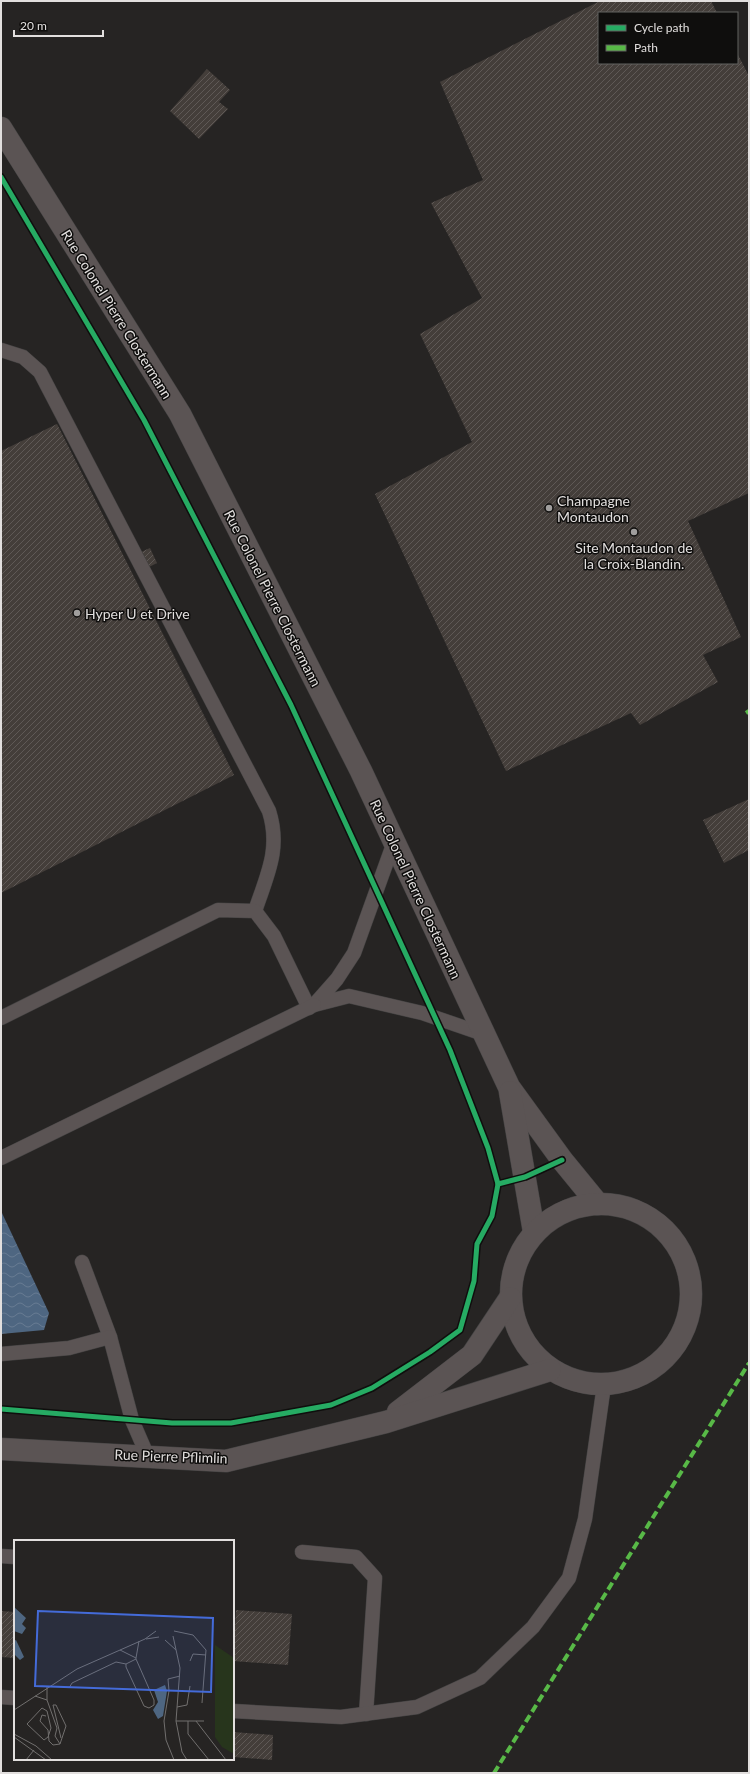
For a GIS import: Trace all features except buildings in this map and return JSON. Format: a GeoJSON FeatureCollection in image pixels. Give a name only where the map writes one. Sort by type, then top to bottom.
{"type":"FeatureCollection","features":[{"type":"Feature","properties":{"kind":"street","name":"Rue Colonel Pierre Clostermann"},"geometry":{"type":"LineString","coordinates":[[1,128],[180,414],[361,771],[509,1087],[562,1160],[598,1204]]}},
{"type":"Feature","properties":{"kind":"street","name":"Rue Colonel Pierre Clostermann"},"geometry":{"type":"LineString","coordinates":[[509,1087],[534,1232]]}},
{"type":"Feature","properties":{"kind":"street"},"geometry":{"type":"LineString","coordinates":[[598,1204],[629,1208],[657,1223],[678,1246],[689,1276],[690,1292],[690,1307],[681,1338],[661,1362],[635,1379],[604,1385],[576,1382],[550,1370],[530,1350],[516,1326],[510,1298],[513,1274],[521,1252],[534,1232],[558,1215],[575,1207],[598,1204]]}},
{"type":"Feature","properties":{"kind":"street","name":"Rue Pierre Pflimlin"},"geometry":{"type":"LineString","coordinates":[[386,1422],[472,1355],[510,1298]]}},
{"type":"Feature","properties":{"kind":"street","name":"Rue Pierre Pflimlin"},"geometry":{"type":"LineString","coordinates":[[1,1449],[226,1461],[386,1422],[550,1370]]}},
{"type":"Feature","properties":{"kind":"lane"},"geometry":{"type":"LineString","coordinates":[[1,350],[23,357],[40,372],[269,811],[274,825],[274,852],[255,911]]}},
{"type":"Feature","properties":{"kind":"lane"},"geometry":{"type":"LineString","coordinates":[[312,1006],[337,979],[354,953],[394,842]]}},
{"type":"Feature","properties":{"kind":"lane"},"geometry":{"type":"LineString","coordinates":[[1,1018],[218,910],[255,911]]}},
{"type":"Feature","properties":{"kind":"lane"},"geometry":{"type":"LineString","coordinates":[[255,911],[274,936],[312,1006]]}},
{"type":"Feature","properties":{"kind":"lane"},"geometry":{"type":"LineString","coordinates":[[1,1158],[312,1006],[349,996],[422,1013],[484,1034]]}},
{"type":"Feature","properties":{"kind":"lane"},"geometry":{"type":"LineString","coordinates":[[82,1262],[110,1337],[132,1420],[148,1456]]}},
{"type":"Feature","properties":{"kind":"lane"},"geometry":{"type":"LineString","coordinates":[[1,1354],[69,1348],[110,1337]]}},
{"type":"Feature","properties":{"kind":"lane"},"geometry":{"type":"LineString","coordinates":[[234,1711],[341,1717],[366,1714],[417,1707],[480,1678],[533,1627],[569,1578],[585,1519],[604,1385]]}},
{"type":"Feature","properties":{"kind":"lane"},"geometry":{"type":"LineString","coordinates":[[302,1552],[356,1556],[375,1578],[366,1714]]}},
{"type":"Feature","properties":{"kind":"lane"},"geometry":{"type":"LineString","coordinates":[[1,1556],[14,1557]]}},
{"type":"Feature","properties":{"kind":"lane"},"geometry":{"type":"LineString","coordinates":[[1,1697],[14,1698]]}},
{"type":"Feature","properties":{"kind":"water"},"geometry":{"type":"Polygon","coordinates":[[[1,1211],[49,1313],[44,1330],[1,1334],[1,1211]]]}},
{"type":"Feature","properties":{"kind":"marked path"},"geometry":{"type":"LineString","coordinates":[[494,1773],[749,1363]]}},
{"type":"Feature","properties":{"kind":"cycle path"},"geometry":{"type":"LineString","coordinates":[[1,177],[144,420],[291,705],[450,1050],[488,1148],[498,1184],[492,1216],[477,1244],[474,1281],[460,1330],[430,1352],[372,1388],[331,1405],[231,1423],[172,1423],[1,1409]]}},
{"type":"Feature","properties":{"kind":"cycle path"},"geometry":{"type":"LineString","coordinates":[[498,1184],[525,1177],[562,1160]]}},
{"type":"Feature","properties":{"kind":"place","name":"Champagne Montaudon"},"geometry":{"type":"Point","coordinates":[549,508]}},
{"type":"Feature","properties":{"kind":"place","name":"Site Montaudon de la Croix-Blandin."},"geometry":{"type":"Point","coordinates":[634,532]}},
{"type":"Feature","properties":{"kind":"place","name":"Hyper U et Drive"},"geometry":{"type":"Point","coordinates":[77,613]}}]}
